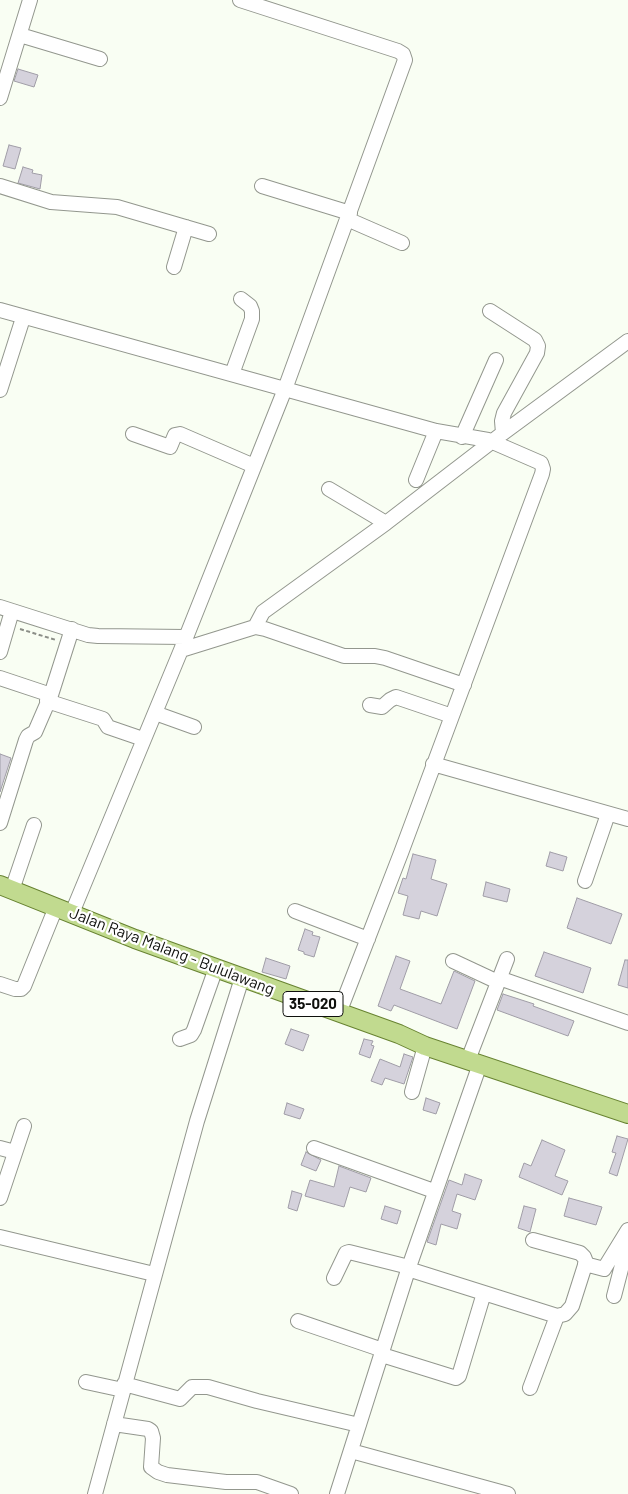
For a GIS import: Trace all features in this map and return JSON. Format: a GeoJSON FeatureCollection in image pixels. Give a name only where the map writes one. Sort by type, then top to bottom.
{"type":"FeatureCollection","features":[{"type":"Feature","properties":{"kind":"main road","name":"Jalan Raya Malang - Bululawang"},"geometry":{"type":"LineString","coordinates":[[6,888],[135,939],[399,1034],[425,1046],[628,1114]]}},
{"type":"Feature","properties":{"kind":"street"},"geometry":{"type":"LineString","coordinates":[[0,95],[30,0]]}},
{"type":"Feature","properties":{"kind":"street"},"geometry":{"type":"LineString","coordinates":[[0,984],[15,989],[24,986],[64,910],[155,712],[285,389],[403,68],[405,57],[398,52],[240,0]]}},
{"type":"Feature","properties":{"kind":"street"},"geometry":{"type":"LineString","coordinates":[[20,35],[100,59]]}},
{"type":"Feature","properties":{"kind":"street"},"geometry":{"type":"LineString","coordinates":[[0,186],[51,202],[117,207],[209,234]]}},
{"type":"Feature","properties":{"kind":"street"},"geometry":{"type":"LineString","coordinates":[[262,186],[349,216],[402,244]]}},
{"type":"Feature","properties":{"kind":"street"},"geometry":{"type":"LineString","coordinates":[[174,267],[186,227]]}},
{"type":"Feature","properties":{"kind":"street"},"geometry":{"type":"LineString","coordinates":[[232,374],[252,319],[250,306],[241,299]]}},
{"type":"Feature","properties":{"kind":"street"},"geometry":{"type":"LineString","coordinates":[[0,310],[23,318],[436,431],[462,436],[497,437],[541,463],[543,469],[464,686],[339,1013]]}},
{"type":"Feature","properties":{"kind":"street"},"geometry":{"type":"LineString","coordinates":[[490,311],[534,340],[538,346],[538,353],[504,412],[497,437]]}},
{"type":"Feature","properties":{"kind":"street"},"geometry":{"type":"LineString","coordinates":[[0,390],[23,318]]}},
{"type":"Feature","properties":{"kind":"street"},"geometry":{"type":"LineString","coordinates":[[255,627],[263,612],[628,341]]}},
{"type":"Feature","properties":{"kind":"street"},"geometry":{"type":"LineString","coordinates":[[462,436],[496,360]]}},
{"type":"Feature","properties":{"kind":"street"},"geometry":{"type":"LineString","coordinates":[[416,480],[436,431]]}},
{"type":"Feature","properties":{"kind":"street"},"geometry":{"type":"LineString","coordinates":[[133,434],[170,447],[176,435],[180,434],[254,466]]}},
{"type":"Feature","properties":{"kind":"street"},"geometry":{"type":"LineString","coordinates":[[329,489],[386,522]]}},
{"type":"Feature","properties":{"kind":"street"},"geometry":{"type":"LineString","coordinates":[[0,652],[8,625],[6,609],[88,634],[112,638],[183,643],[255,627],[344,656],[376,656],[385,658],[464,686]]}},
{"type":"Feature","properties":{"kind":"street"},"geometry":{"type":"LineString","coordinates":[[0,823],[26,740],[28,736],[35,732],[49,698],[72,629]]}},
{"type":"Feature","properties":{"kind":"street"},"geometry":{"type":"LineString","coordinates":[[0,678],[104,719],[108,727],[143,739]]}},
{"type":"Feature","properties":{"kind":"street"},"geometry":{"type":"LineString","coordinates":[[370,705],[382,707],[396,697],[452,716]]}},
{"type":"Feature","properties":{"kind":"street"},"geometry":{"type":"LineString","coordinates":[[155,712],[194,727]]}},
{"type":"Feature","properties":{"kind":"street"},"geometry":{"type":"LineString","coordinates":[[433,764],[628,819]]}},
{"type":"Feature","properties":{"kind":"street"},"geometry":{"type":"LineString","coordinates":[[585,881],[608,814]]}},
{"type":"Feature","properties":{"kind":"street"},"geometry":{"type":"LineString","coordinates":[[6,888],[34,824]]}},
{"type":"Feature","properties":{"kind":"street"},"geometry":{"type":"LineString","coordinates":[[295,911],[368,939]]}},
{"type":"Feature","properties":{"kind":"street"},"geometry":{"type":"LineString","coordinates":[[337,1494],[507,959]]}},
{"type":"Feature","properties":{"kind":"street"},"geometry":{"type":"LineString","coordinates":[[453,961],[499,980],[628,1023]]}},
{"type":"Feature","properties":{"kind":"street"},"geometry":{"type":"LineString","coordinates":[[180,1040],[191,1034],[194,1030],[216,968]]}},
{"type":"Feature","properties":{"kind":"street"},"geometry":{"type":"LineString","coordinates":[[95,1494],[197,1120],[242,978]]}},
{"type":"Feature","properties":{"kind":"street"},"geometry":{"type":"LineString","coordinates":[[412,1092],[425,1046]]}},
{"type":"Feature","properties":{"kind":"street"},"geometry":{"type":"LineString","coordinates":[[0,1198],[24,1126]]}},
{"type":"Feature","properties":{"kind":"street"},"geometry":{"type":"LineString","coordinates":[[0,1148],[15,1152]]}},
{"type":"Feature","properties":{"kind":"street"},"geometry":{"type":"LineString","coordinates":[[314,1148],[434,1191]]}},
{"type":"Feature","properties":{"kind":"street"},"geometry":{"type":"LineString","coordinates":[[586,1264],[604,1269],[628,1230]]}},
{"type":"Feature","properties":{"kind":"street"},"geometry":{"type":"LineString","coordinates":[[0,1237],[154,1274]]}},
{"type":"Feature","properties":{"kind":"street"},"geometry":{"type":"LineString","coordinates":[[334,1278],[346,1253],[349,1252],[409,1268],[557,1316],[565,1314],[572,1306],[586,1264],[584,1257],[580,1253],[534,1240]]}},
{"type":"Feature","properties":{"kind":"street"},"geometry":{"type":"LineString","coordinates":[[614,1296],[628,1242]]}},
{"type":"Feature","properties":{"kind":"street"},"geometry":{"type":"LineString","coordinates":[[298,1321],[456,1378],[459,1376],[484,1293]]}},
{"type":"Feature","properties":{"kind":"street"},"geometry":{"type":"LineString","coordinates":[[530,1388],[557,1316]]}},
{"type":"Feature","properties":{"kind":"street"},"geometry":{"type":"LineString","coordinates":[[86,1382],[123,1387],[180,1399],[192,1386],[208,1387],[257,1401],[359,1425]]}},
{"type":"Feature","properties":{"kind":"street"},"geometry":{"type":"LineString","coordinates":[[114,1424],[151,1431],[153,1438],[150,1467],[158,1472],[166,1475],[226,1482],[257,1482],[291,1494]]}},
{"type":"Feature","properties":{"kind":"street"},"geometry":{"type":"LineString","coordinates":[[351,1450],[508,1494]]}},
{"type":"Feature","properties":{"kind":"path"},"geometry":{"type":"LineString","coordinates":[[8,625],[67,644]]}},
{"type":"Feature","properties":{"kind":"building"},"geometry":{"type":"Polygon","coordinates":[[[18,69],[38,75],[34,87],[14,81],[18,69]]]}},
{"type":"Feature","properties":{"kind":"building"},"geometry":{"type":"Polygon","coordinates":[[[9,145],[21,148],[15,169],[3,166],[9,145]]]}},
{"type":"Feature","properties":{"kind":"building"},"geometry":{"type":"Polygon","coordinates":[[[23,167],[33,170],[32,173],[42,175],[40,189],[18,183],[23,167]]]}},
{"type":"Feature","properties":{"kind":"building"},"geometry":{"type":"Polygon","coordinates":[[[0,754],[11,758],[0,792],[0,754]]]}},
{"type":"Feature","properties":{"kind":"building"},"geometry":{"type":"Polygon","coordinates":[[[550,852],[567,857],[563,871],[546,866],[550,852]]]}},
{"type":"Feature","properties":{"kind":"building"},"geometry":{"type":"Polygon","coordinates":[[[413,854],[436,860],[431,879],[447,884],[437,916],[421,911],[419,919],[403,915],[408,896],[398,893],[403,878],[406,879],[413,854]]]}},
{"type":"Feature","properties":{"kind":"building"},"geometry":{"type":"Polygon","coordinates":[[[486,882],[510,889],[507,902],[483,896],[486,882]]]}},
{"type":"Feature","properties":{"kind":"building"},"geometry":{"type":"Polygon","coordinates":[[[577,898],[622,914],[611,944],[567,928],[577,898]]]}},
{"type":"Feature","properties":{"kind":"building"},"geometry":{"type":"Polygon","coordinates":[[[305,929],[313,932],[312,935],[320,937],[314,957],[298,950],[305,929]]]}},
{"type":"Feature","properties":{"kind":"building"},"geometry":{"type":"Polygon","coordinates":[[[544,952],[591,968],[583,993],[535,976],[544,952]]]}},
{"type":"Feature","properties":{"kind":"building"},"geometry":{"type":"Polygon","coordinates":[[[396,956],[410,961],[400,989],[441,1004],[454,971],[475,981],[457,1029],[394,1005],[391,1011],[378,1006],[396,956]]]}},
{"type":"Feature","properties":{"kind":"building"},"geometry":{"type":"Polygon","coordinates":[[[266,958],[290,966],[286,979],[262,972],[266,958]]]}},
{"type":"Feature","properties":{"kind":"building"},"geometry":{"type":"Polygon","coordinates":[[[625,960],[628,960],[628,988],[618,985],[625,960]]]}},
{"type":"Feature","properties":{"kind":"building"},"geometry":{"type":"Polygon","coordinates":[[[503,994],[534,1004],[533,1006],[574,1021],[568,1036],[497,1010],[503,994]]]}},
{"type":"Feature","properties":{"kind":"building"},"geometry":{"type":"Polygon","coordinates":[[[291,1029],[309,1035],[303,1051],[285,1044],[291,1029]]]}},
{"type":"Feature","properties":{"kind":"building"},"geometry":{"type":"Polygon","coordinates":[[[364,1039],[373,1041],[371,1045],[374,1046],[370,1058],[359,1054],[364,1039]]]}},
{"type":"Feature","properties":{"kind":"building"},"geometry":{"type":"Polygon","coordinates":[[[404,1054],[413,1057],[404,1084],[385,1078],[382,1085],[371,1081],[380,1059],[400,1067],[404,1054]]]}},
{"type":"Feature","properties":{"kind":"building"},"geometry":{"type":"Polygon","coordinates":[[[426,1098],[440,1103],[436,1114],[423,1110],[426,1098]]]}},
{"type":"Feature","properties":{"kind":"building"},"geometry":{"type":"Polygon","coordinates":[[[287,1103],[304,1109],[300,1119],[284,1114],[287,1103]]]}},
{"type":"Feature","properties":{"kind":"building"},"geometry":{"type":"Polygon","coordinates":[[[617,1136],[628,1139],[617,1176],[609,1173],[616,1153],[612,1152],[617,1136]]]}},
{"type":"Feature","properties":{"kind":"building"},"geometry":{"type":"Polygon","coordinates":[[[542,1140],[565,1150],[555,1176],[568,1181],[562,1195],[519,1177],[524,1163],[531,1166],[542,1140]]]}},
{"type":"Feature","properties":{"kind":"building"},"geometry":{"type":"Polygon","coordinates":[[[306,1152],[321,1160],[316,1171],[301,1165],[306,1152]]]}},
{"type":"Feature","properties":{"kind":"building"},"geometry":{"type":"Polygon","coordinates":[[[339,1166],[371,1178],[366,1192],[350,1187],[344,1207],[305,1196],[310,1180],[334,1187],[339,1166]]]}},
{"type":"Feature","properties":{"kind":"building"},"geometry":{"type":"Polygon","coordinates":[[[465,1174],[482,1180],[475,1200],[457,1194],[452,1211],[461,1214],[457,1229],[441,1224],[436,1245],[427,1242],[449,1180],[462,1185],[465,1174]]]}},
{"type":"Feature","properties":{"kind":"building"},"geometry":{"type":"Polygon","coordinates":[[[292,1191],[302,1194],[297,1211],[288,1208],[292,1191]]]}},
{"type":"Feature","properties":{"kind":"building"},"geometry":{"type":"Polygon","coordinates":[[[569,1198],[602,1207],[596,1225],[564,1216],[569,1198]]]}},
{"type":"Feature","properties":{"kind":"building"},"geometry":{"type":"Polygon","coordinates":[[[385,1206],[401,1211],[397,1224],[381,1219],[385,1206]]]}},
{"type":"Feature","properties":{"kind":"building"},"geometry":{"type":"Polygon","coordinates":[[[524,1206],[536,1209],[530,1232],[518,1228],[524,1206]]]}}]}
